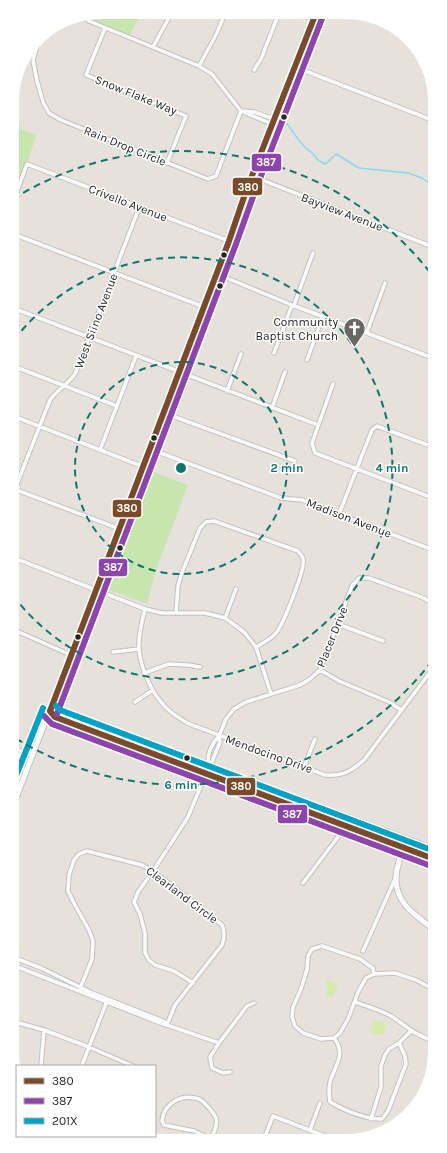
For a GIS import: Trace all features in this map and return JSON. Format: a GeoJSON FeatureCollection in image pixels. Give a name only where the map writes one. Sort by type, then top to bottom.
{"type":"FeatureCollection","features":[{"type":"Feature","properties":{"kind":"main road"},"geometry":{"type":"LineString","coordinates":[[19,790],[144,467],[273,121],[314,19]]}},
{"type":"Feature","properties":{"kind":"main road"},"geometry":{"type":"LineString","coordinates":[[50,711],[58,710],[428,847]]}},
{"type":"Feature","properties":{"kind":"main road"},"geometry":{"type":"LineString","coordinates":[[50,711],[55,717],[347,825],[428,857]]}},
{"type":"Feature","properties":{"kind":"main road"},"geometry":{"type":"LineString","coordinates":[[407,839],[395,878],[399,893],[406,905],[428,925]]}},
{"type":"Feature","properties":{"kind":"street"},"geometry":{"type":"LineString","coordinates":[[152,47],[168,19]]}},
{"type":"Feature","properties":{"kind":"street"},"geometry":{"type":"LineString","coordinates":[[199,66],[217,33],[223,19]]}},
{"type":"Feature","properties":{"kind":"street"},"geometry":{"type":"LineString","coordinates":[[254,70],[261,59],[277,19]]}},
{"type":"Feature","properties":{"kind":"street"},"geometry":{"type":"LineString","coordinates":[[88,20],[199,66],[212,74],[241,111],[254,112],[273,121]]}},
{"type":"Feature","properties":{"kind":"street","name":"Snow Flake Way"},"geometry":{"type":"LineString","coordinates":[[105,28],[86,75],[186,116],[167,163]]}},
{"type":"Feature","properties":{"kind":"street","name":"Rain Drop Circle"},"geometry":{"type":"LineString","coordinates":[[35,52],[33,60],[42,102],[49,113],[61,120],[208,179],[216,176],[241,111]]}},
{"type":"Feature","properties":{"kind":"street"},"geometry":{"type":"LineString","coordinates":[[295,67],[428,118]]}},
{"type":"Feature","properties":{"kind":"street","name":"Crivello Avenue"},"geometry":{"type":"LineString","coordinates":[[19,184],[27,164],[139,208],[229,241]]}},
{"type":"Feature","properties":{"kind":"street","name":"Bayview Avenue"},"geometry":{"type":"LineString","coordinates":[[252,176],[428,245]]}},
{"type":"Feature","properties":{"kind":"street","name":"West Siino Avenue"},"geometry":{"type":"LineString","coordinates":[[19,477],[50,400],[56,392],[75,374],[139,208]]}},
{"type":"Feature","properties":{"kind":"street"},"geometry":{"type":"LineString","coordinates":[[19,236],[204,307]]}},
{"type":"Feature","properties":{"kind":"street"},"geometry":{"type":"LineString","coordinates":[[274,353],[313,253]]}},
{"type":"Feature","properties":{"kind":"street"},"geometry":{"type":"LineString","coordinates":[[216,274],[428,356]]}},
{"type":"Feature","properties":{"kind":"street"},"geometry":{"type":"LineString","coordinates":[[367,332],[385,283]]}},
{"type":"Feature","properties":{"kind":"street"},"geometry":{"type":"LineString","coordinates":[[19,310],[179,373],[318,425]]}},
{"type":"Feature","properties":{"kind":"street"},"geometry":{"type":"LineString","coordinates":[[307,360],[323,316]]}},
{"type":"Feature","properties":{"kind":"street"},"geometry":{"type":"LineString","coordinates":[[227,391],[241,354]]}},
{"type":"Feature","properties":{"kind":"street"},"geometry":{"type":"LineString","coordinates":[[100,450],[136,356]]}},
{"type":"Feature","properties":{"kind":"street"},"geometry":{"type":"LineString","coordinates":[[19,368],[117,406]]}},
{"type":"Feature","properties":{"kind":"street"},"geometry":{"type":"LineString","coordinates":[[272,408],[285,372]]}},
{"type":"Feature","properties":{"kind":"street"},"geometry":{"type":"LineString","coordinates":[[333,384],[312,442],[315,453],[428,496]]}},
{"type":"Feature","properties":{"kind":"street"},"geometry":{"type":"LineString","coordinates":[[164,413],[295,461]]}},
{"type":"Feature","properties":{"kind":"street"},"geometry":{"type":"LineString","coordinates":[[19,419],[144,467]]}},
{"type":"Feature","properties":{"kind":"street"},"geometry":{"type":"LineString","coordinates":[[339,514],[372,430],[377,426],[428,445]]}},
{"type":"Feature","properties":{"kind":"street","name":"Madison Avenue"},"geometry":{"type":"LineString","coordinates":[[150,449],[281,498],[302,500],[428,548]]}},
{"type":"Feature","properties":{"kind":"street"},"geometry":{"type":"LineString","coordinates":[[19,491],[120,529]]}},
{"type":"Feature","properties":{"kind":"street"},"geometry":{"type":"LineString","coordinates":[[176,613],[178,586],[181,575],[200,528],[206,522],[214,521],[298,551],[304,558],[303,569],[282,624],[276,634],[256,647]]}},
{"type":"Feature","properties":{"kind":"street"},"geometry":{"type":"LineString","coordinates":[[19,560],[145,609],[162,613],[205,613],[225,618],[244,632],[256,647],[271,694]]}},
{"type":"Feature","properties":{"kind":"street","name":"Placer Drive"},"geometry":{"type":"LineString","coordinates":[[193,983],[174,971],[155,965],[149,960],[146,953],[145,932],[140,914],[134,902],[138,892],[154,871],[188,817],[209,766],[207,760],[214,741],[219,736],[226,719],[234,709],[246,702],[300,685],[320,670],[352,586],[359,578],[369,578],[428,601]]}},
{"type":"Feature","properties":{"kind":"street"},"geometry":{"type":"LineString","coordinates":[[225,618],[236,589]]}},
{"type":"Feature","properties":{"kind":"street","name":"Mendocino Drive"},"geometry":{"type":"LineString","coordinates":[[145,609],[140,630],[139,649],[144,673],[161,703],[173,714],[187,723],[325,775],[335,775],[353,770],[364,760],[428,675]]}},
{"type":"Feature","properties":{"kind":"street"},"geometry":{"type":"LineString","coordinates":[[338,624],[383,641]]}},
{"type":"Feature","properties":{"kind":"street"},"geometry":{"type":"LineString","coordinates":[[19,632],[71,655]]}},
{"type":"Feature","properties":{"kind":"street"},"geometry":{"type":"LineString","coordinates":[[113,652],[139,649]]}},
{"type":"Feature","properties":{"kind":"street"},"geometry":{"type":"LineString","coordinates":[[144,673],[169,664],[200,667]]}},
{"type":"Feature","properties":{"kind":"street"},"geometry":{"type":"LineString","coordinates":[[320,670],[339,681],[389,702],[401,710]]}},
{"type":"Feature","properties":{"kind":"street"},"geometry":{"type":"LineString","coordinates":[[135,702],[153,690]]}},
{"type":"Feature","properties":{"kind":"street"},"geometry":{"type":"LineString","coordinates":[[304,767],[314,739]]}},
{"type":"Feature","properties":{"kind":"street"},"geometry":{"type":"LineString","coordinates":[[19,751],[33,755]]}},
{"type":"Feature","properties":{"kind":"street"},"geometry":{"type":"LineString","coordinates":[[304,883],[347,825]]}},
{"type":"Feature","properties":{"kind":"street","name":"Clearland Circle"},"geometry":{"type":"LineString","coordinates":[[80,990],[92,959],[93,941],[89,930],[68,891],[69,875],[74,860],[79,854],[87,851],[142,865],[154,871],[222,925],[225,938],[222,945],[175,1005],[167,1024]]}},
{"type":"Feature","properties":{"kind":"street"},"geometry":{"type":"LineString","coordinates":[[363,951],[395,878]]}},
{"type":"Feature","properties":{"kind":"street"},"geometry":{"type":"LineString","coordinates":[[374,974],[373,968],[360,959],[322,946],[312,949],[308,956],[307,969],[301,989],[293,1007],[292,1017],[295,1026],[303,1033],[321,1039],[334,1038],[340,1033],[348,1019],[359,990],[366,978],[374,974],[395,973],[416,980],[428,986]]}},
{"type":"Feature","properties":{"kind":"street"},"geometry":{"type":"LineString","coordinates":[[19,960],[41,968],[80,990]]}},
{"type":"Feature","properties":{"kind":"street"},"geometry":{"type":"LineString","coordinates":[[19,967],[219,1043]]}},
{"type":"Feature","properties":{"kind":"street"},"geometry":{"type":"LineString","coordinates":[[82,1065],[107,1001]]}},
{"type":"Feature","properties":{"kind":"street"},"geometry":{"type":"LineString","coordinates":[[230,1072],[223,1073],[212,1068],[210,1057],[247,1006],[254,1002]]}},
{"type":"Feature","properties":{"kind":"street"},"geometry":{"type":"LineString","coordinates":[[355,1002],[390,1015],[411,1031],[428,1039]]}},
{"type":"Feature","properties":{"kind":"street"},"geometry":{"type":"LineString","coordinates":[[19,1023],[44,1030],[131,1065]]}},
{"type":"Feature","properties":{"kind":"street"},"geometry":{"type":"LineString","coordinates":[[41,1065],[44,1030]]}},
{"type":"Feature","properties":{"kind":"street"},"geometry":{"type":"LineString","coordinates":[[371,1119],[381,1087],[381,1066],[385,1055],[389,1049],[399,1043],[411,1031]]}},
{"type":"Feature","properties":{"kind":"street"},"geometry":{"type":"LineString","coordinates":[[334,1038],[338,1044],[340,1060],[331,1080],[328,1093],[330,1102],[341,1108],[371,1119],[382,1119],[388,1111],[406,1064],[405,1056],[399,1043]]}},
{"type":"Feature","properties":{"kind":"street"},"geometry":{"type":"LineString","coordinates":[[200,1134],[194,1131],[164,1125],[162,1121],[163,1114],[169,1105],[177,1099],[190,1097],[201,1100],[209,1107],[216,1119],[213,1134]]}},
{"type":"Feature","properties":{"kind":"street"},"geometry":{"type":"LineString","coordinates":[[310,1130],[320,1103]]}},
{"type":"Feature","properties":{"kind":"street"},"geometry":{"type":"LineString","coordinates":[[266,1134],[273,1116],[320,1134]]}},
{"type":"Feature","properties":{"kind":"green space"},"geometry":{"type":"Polygon","coordinates":[[[95,19],[139,19],[128,37],[89,21],[95,19]]]}},
{"type":"Feature","properties":{"kind":"green space"},"geometry":{"type":"Polygon","coordinates":[[[19,125],[21,129],[36,135],[19,186],[19,125]]]}},
{"type":"Feature","properties":{"kind":"green space"},"geometry":{"type":"Polygon","coordinates":[[[151,471],[188,485],[155,573],[147,604],[109,590],[107,585],[151,471]]]}},
{"type":"Feature","properties":{"kind":"green space"},"geometry":{"type":"Polygon","coordinates":[[[327,980],[338,984],[333,997],[326,995],[328,988],[325,986],[327,980]]]}},
{"type":"Feature","properties":{"kind":"green space"},"geometry":{"type":"Polygon","coordinates":[[[373,1020],[387,1024],[383,1035],[378,1033],[378,1035],[370,1033],[373,1020]]]}},
{"type":"Feature","properties":{"kind":"waterway"},"geometry":{"type":"LineString","coordinates":[[287,124],[304,146],[323,163],[326,164],[336,154],[359,168],[408,173],[422,178],[428,182]]}},
{"type":"Feature","properties":{"kind":"transit line","name":"380"},"geometry":{"type":"LineString","coordinates":[[50,711],[229,241],[246,191],[314,19]]}},
{"type":"Feature","properties":{"kind":"transit line","name":"387"},"geometry":{"type":"LineString","coordinates":[[57,714],[322,19]]}},
{"type":"Feature","properties":{"kind":"transit line","name":"201X"},"geometry":{"type":"LineString","coordinates":[[56,706],[60,710],[428,849]]}},
{"type":"Feature","properties":{"kind":"transit line","name":"201X"},"geometry":{"type":"LineString","coordinates":[[19,768],[43,708]]}},
{"type":"Feature","properties":{"kind":"transit line","name":"380"},"geometry":{"type":"LineString","coordinates":[[50,711],[55,717],[428,857]]}},
{"type":"Feature","properties":{"kind":"transit line","name":"387"},"geometry":{"type":"LineString","coordinates":[[44,716],[52,724],[428,865]]}},
{"type":"Feature","properties":{"kind":"place","name":"Community Baptist Church"},"geometry":{"type":"Point","coordinates":[354,348]}}]}
